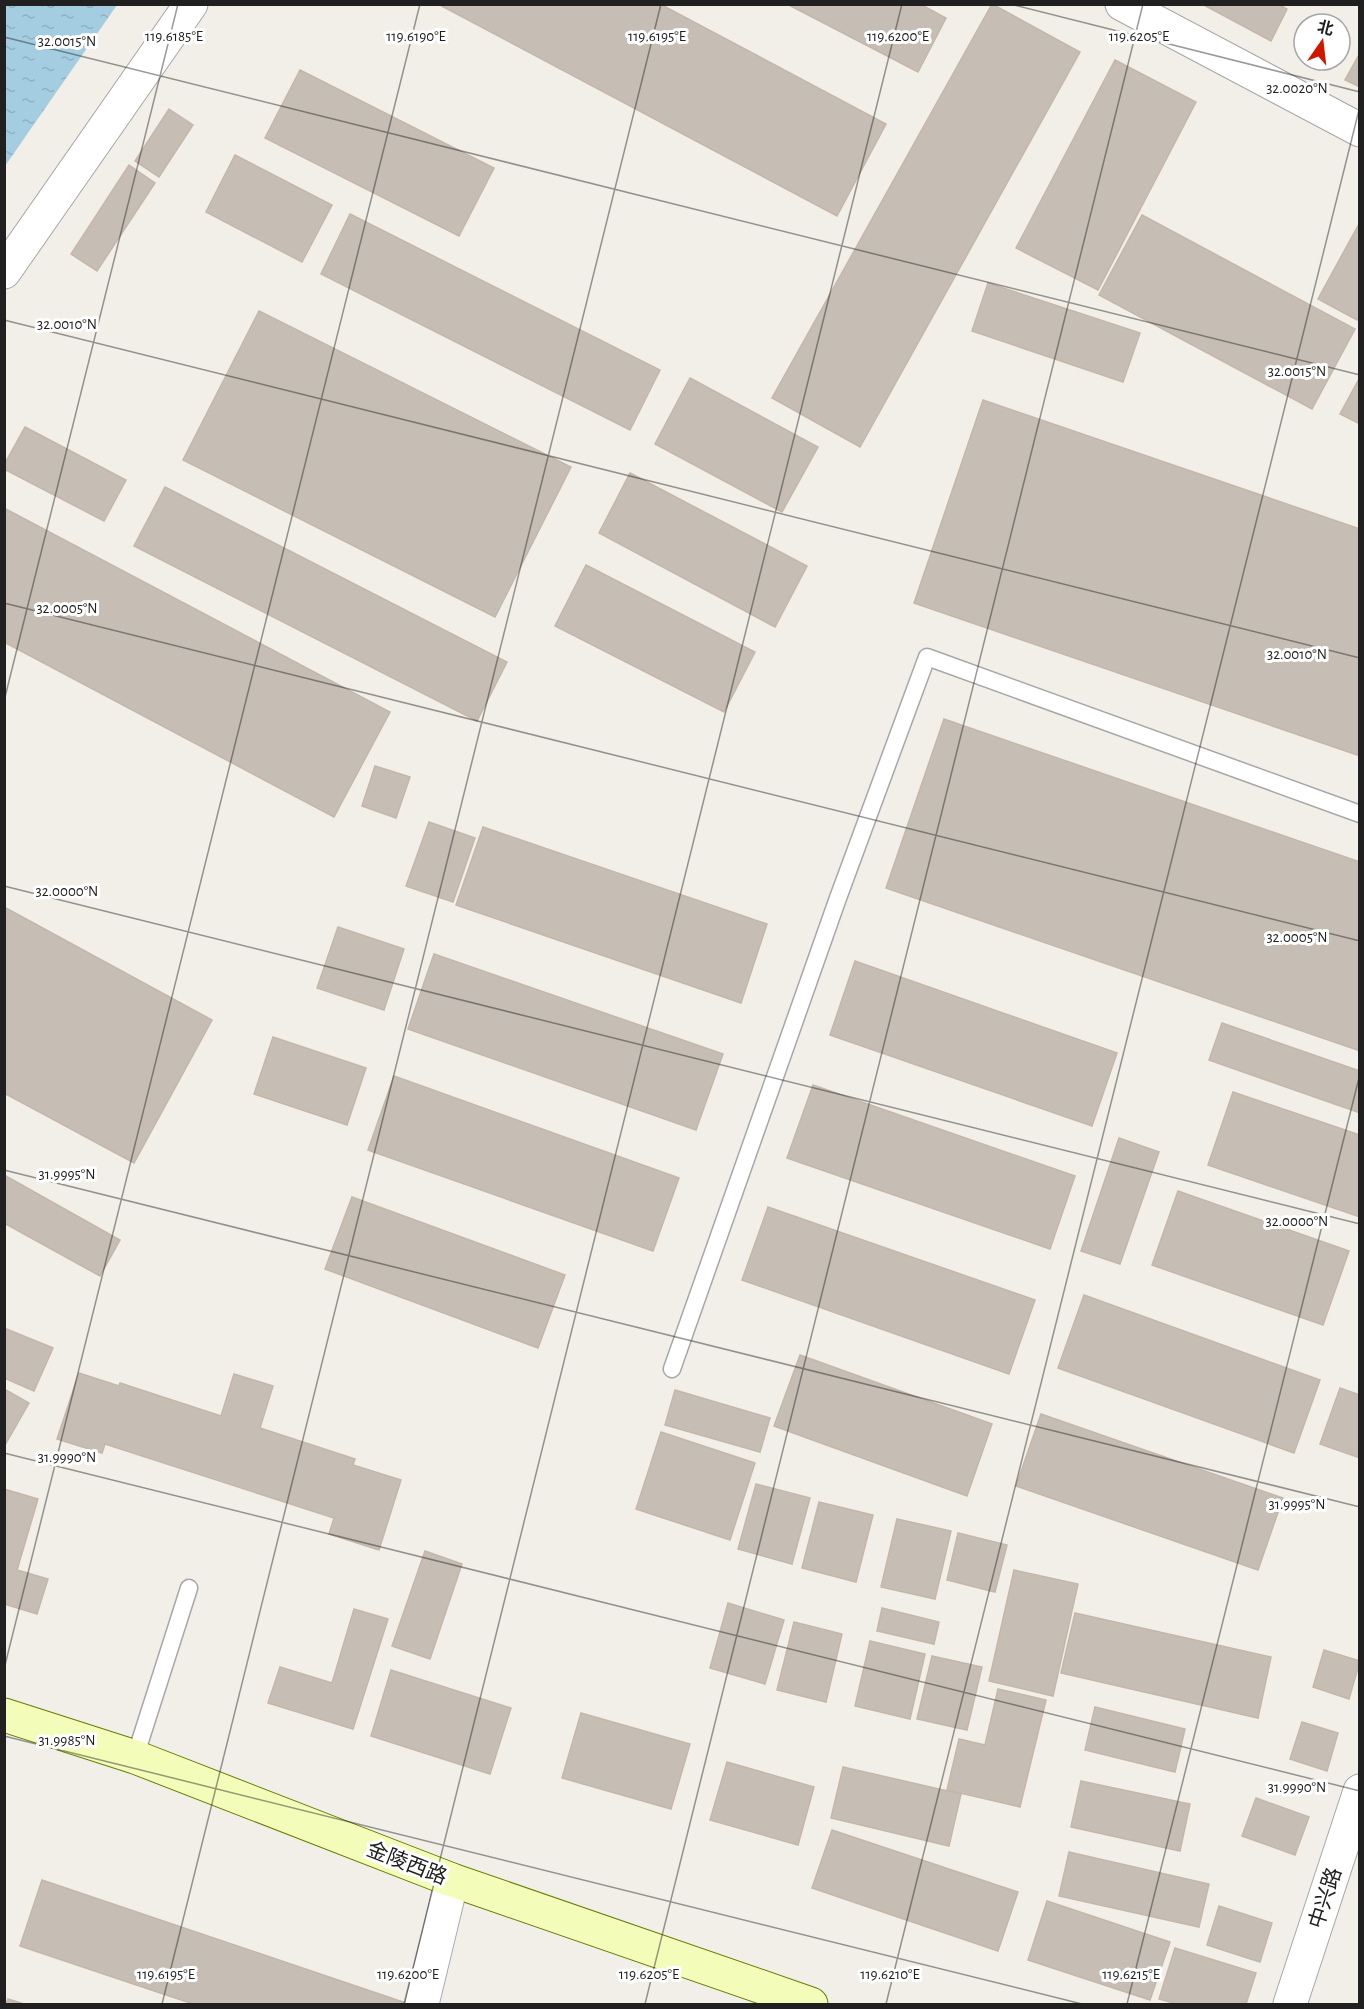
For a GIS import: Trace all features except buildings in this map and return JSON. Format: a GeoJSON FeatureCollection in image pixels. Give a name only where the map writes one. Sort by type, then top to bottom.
{"type":"FeatureCollection","features":[{"type":"Feature","properties":{"kind":"main road","name":"金陵西路"},"geometry":{"type":"LineString","coordinates":[[4,1715],[135,1757],[452,1880],[811,2004]]}},
{"type":"Feature","properties":{"kind":"street"},"geometry":{"type":"LineString","coordinates":[[4,272],[191,4]]}},
{"type":"Feature","properties":{"kind":"street"},"geometry":{"type":"LineString","coordinates":[[1122,4],[1359,130]]}},
{"type":"Feature","properties":{"kind":"street","name":"中兴路"},"geometry":{"type":"LineString","coordinates":[[1290,2004],[1359,1791]]}},
{"type":"Feature","properties":{"kind":"street"},"geometry":{"type":"LineString","coordinates":[[422,2004],[452,1880]]}},
{"type":"Feature","properties":{"kind":"lane"},"geometry":{"type":"LineString","coordinates":[[672,1369],[838,898],[927,657],[1359,814]]}},
{"type":"Feature","properties":{"kind":"lane"},"geometry":{"type":"LineString","coordinates":[[135,1757],[189,1588]]}},
{"type":"Feature","properties":{"kind":"water"},"geometry":{"type":"Polygon","coordinates":[[[4,5],[117,5],[5,166],[4,5]]]}}]}
